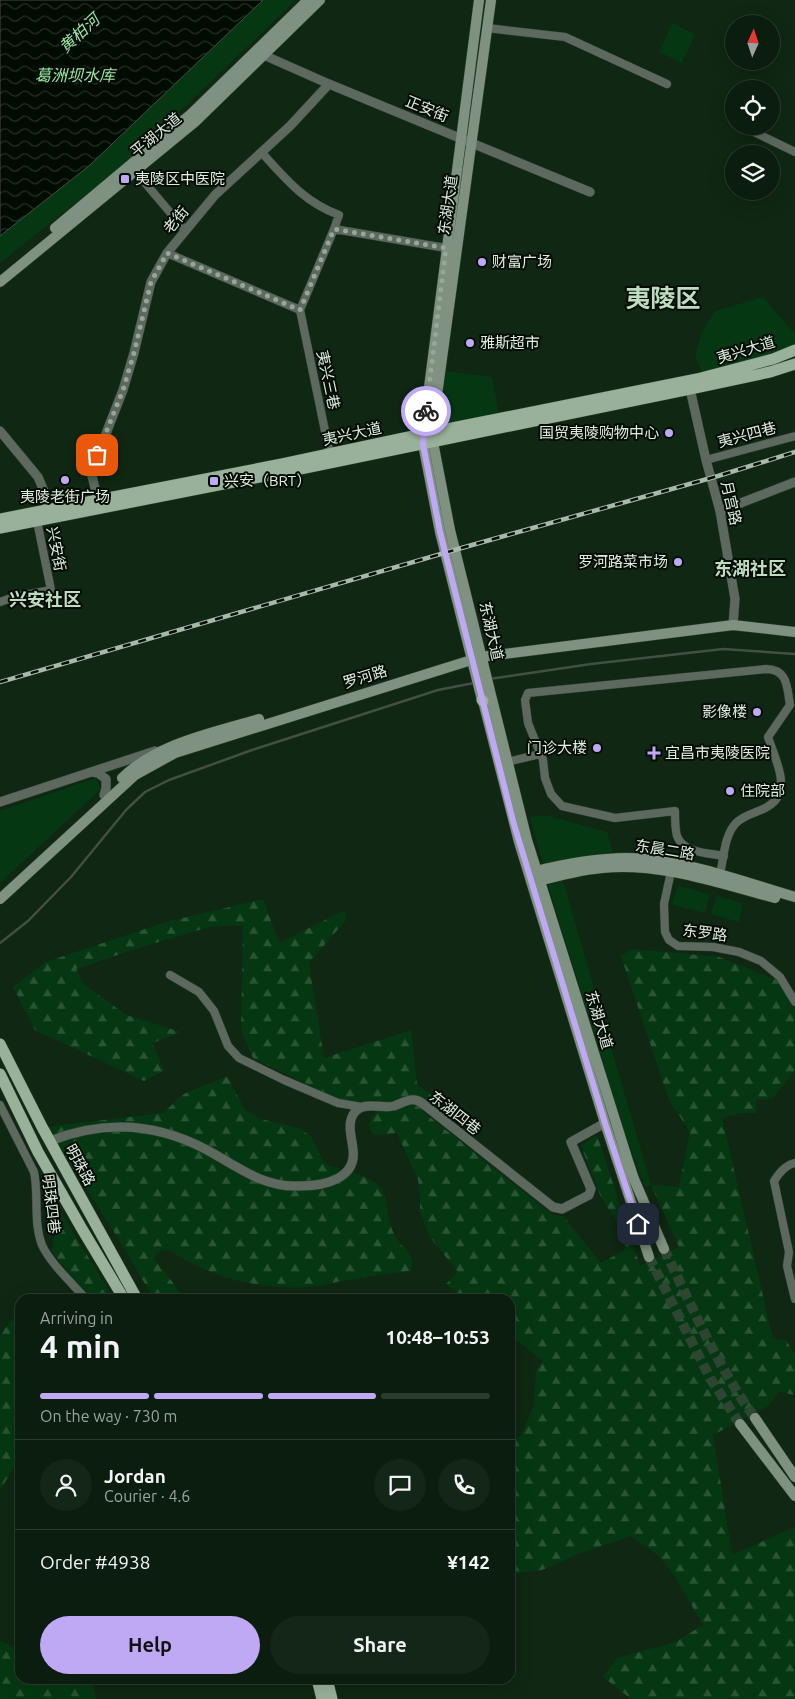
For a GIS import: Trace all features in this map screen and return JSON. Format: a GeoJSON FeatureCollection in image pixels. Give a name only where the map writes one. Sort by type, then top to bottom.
{"type":"FeatureCollection","features":[{"type":"Feature","properties":{"kind":"main road","name":"平湖大道"},"geometry":{"type":"LineString","coordinates":[[0,282],[195,122],[308,0]]}},
{"type":"Feature","properties":{"kind":"main road","name":"平湖大道"},"geometry":{"type":"LineString","coordinates":[[0,273],[191,114],[320,0]]}},
{"type":"Feature","properties":{"kind":"main road","name":"东湖大道"},"geometry":{"type":"LineString","coordinates":[[479,0],[446,248],[428,438],[440,532],[476,655],[513,821],[534,877],[628,1160],[664,1249]]}},
{"type":"Feature","properties":{"kind":"main road","name":"东湖大道"},"geometry":{"type":"LineString","coordinates":[[428,438],[472,143],[491,0]]}},
{"type":"Feature","properties":{"kind":"main road","name":"夷兴大道"},"geometry":{"type":"LineString","coordinates":[[0,528],[697,379],[774,359],[795,350]]}},
{"type":"Feature","properties":{"kind":"main road","name":"夷兴大道"},"geometry":{"type":"LineString","coordinates":[[0,519],[330,455],[690,389],[770,372],[795,364]]}},
{"type":"Feature","properties":{"kind":"main road","name":"罗河路"},"geometry":{"type":"LineString","coordinates":[[733,622],[795,632]]}},
{"type":"Feature","properties":{"kind":"main road","name":"罗河路"},"geometry":{"type":"LineString","coordinates":[[0,890],[130,770],[170,747],[476,655],[733,622],[795,626]]}},
{"type":"Feature","properties":{"kind":"main road","name":"罗河路"},"geometry":{"type":"LineString","coordinates":[[0,898],[134,775],[154,763],[175,753],[476,655]]}},
{"type":"Feature","properties":{"kind":"main road","name":"东湖大道"},"geometry":{"type":"LineString","coordinates":[[486,700],[507,762],[534,877],[605,1123],[650,1258]]}},
{"type":"Feature","properties":{"kind":"main road","name":"东晨二路"},"geometry":{"type":"LineString","coordinates":[[534,877],[603,868],[672,867],[795,897]]}},
{"type":"Feature","properties":{"kind":"main road","name":"东晨二路"},"geometry":{"type":"LineString","coordinates":[[718,879],[795,903]]}},
{"type":"Feature","properties":{"kind":"main road","name":"明珠路"},"geometry":{"type":"LineString","coordinates":[[0,1044],[50,1141],[134,1294]]}},
{"type":"Feature","properties":{"kind":"main road","name":"明珠路"},"geometry":{"type":"LineString","coordinates":[[0,1074],[38,1152],[121,1294]]}},
{"type":"Feature","properties":{"kind":"main road"},"geometry":{"type":"LineString","coordinates":[[754,1418],[795,1477]]}},
{"type":"Feature","properties":{"kind":"main road"},"geometry":{"type":"LineString","coordinates":[[740,1424],[795,1496]]}},
{"type":"Feature","properties":{"kind":"main road"},"geometry":{"type":"LineString","coordinates":[[785,1465],[795,1471]]}},
{"type":"Feature","properties":{"kind":"main road"},"geometry":{"type":"LineString","coordinates":[[318,1684],[322,1699]]}},
{"type":"Feature","properties":{"kind":"main road"},"geometry":{"type":"LineString","coordinates":[[328,1684],[332,1699]]}},
{"type":"Feature","properties":{"kind":"street"},"geometry":{"type":"LineString","coordinates":[[487,28],[565,37],[666,84]]}},
{"type":"Feature","properties":{"kind":"street","name":"正安街"},"geometry":{"type":"LineString","coordinates":[[259,53],[590,192]]}},
{"type":"Feature","properties":{"kind":"street","name":"老街"},"geometry":{"type":"LineString","coordinates":[[98,500],[91,472],[123,390],[151,282],[167,253],[215,194],[290,126],[329,84]]}},
{"type":"Feature","properties":{"kind":"street"},"geometry":{"type":"LineString","coordinates":[[760,135],[795,152]]}},
{"type":"Feature","properties":{"kind":"street"},"geometry":{"type":"LineString","coordinates":[[167,253],[300,310],[339,215],[307,199],[262,153]]}},
{"type":"Feature","properties":{"kind":"street"},"geometry":{"type":"LineString","coordinates":[[135,171],[185,230]]}},
{"type":"Feature","properties":{"kind":"street"},"geometry":{"type":"LineString","coordinates":[[334,229],[446,248]]}},
{"type":"Feature","properties":{"kind":"street","name":"夷兴三巷"},"geometry":{"type":"LineString","coordinates":[[300,310],[330,455]]}},
{"type":"Feature","properties":{"kind":"street","name":"月宫路"},"geometry":{"type":"LineString","coordinates":[[690,389],[720,511],[735,600],[733,622]]}},
{"type":"Feature","properties":{"kind":"street"},"geometry":{"type":"LineString","coordinates":[[0,431],[38,477],[44,492],[47,510]]}},
{"type":"Feature","properties":{"kind":"street","name":"夷兴四巷"},"geometry":{"type":"LineString","coordinates":[[706,460],[795,436]]}},
{"type":"Feature","properties":{"kind":"street"},"geometry":{"type":"LineString","coordinates":[[720,511],[795,482]]}},
{"type":"Feature","properties":{"kind":"street","name":"兴安街"},"geometry":{"type":"LineString","coordinates":[[0,602],[14,597],[51,590],[37,521]]}},
{"type":"Feature","properties":{"kind":"street"},"geometry":{"type":"LineString","coordinates":[[718,879],[724,856],[730,832],[747,815],[773,803],[781,792],[781,778],[768,737],[790,705],[785,680],[778,671],[766,669],[737,671],[528,693],[525,700],[528,723],[543,760],[545,778],[551,794],[562,806],[615,818],[675,811],[676,835],[680,843],[687,848],[724,856]]}},
{"type":"Feature","properties":{"kind":"street","name":"罗河路"},"geometry":{"type":"LineString","coordinates":[[0,802],[170,747]]}},
{"type":"Feature","properties":{"kind":"street"},"geometry":{"type":"LineString","coordinates":[[507,762],[540,754]]}},
{"type":"Feature","properties":{"kind":"street"},"geometry":{"type":"LineString","coordinates":[[90,772],[98,773],[106,779],[104,795]]}},
{"type":"Feature","properties":{"kind":"street","name":"东罗路"},"geometry":{"type":"LineString","coordinates":[[672,867],[664,904],[665,932],[669,940],[678,946],[713,947],[739,952],[761,961],[780,976],[795,1002]]}},
{"type":"Feature","properties":{"kind":"street"},"geometry":{"type":"LineString","coordinates":[[170,975],[199,992],[214,1010],[228,1046],[239,1058],[338,1103],[362,1107]]}},
{"type":"Feature","properties":{"kind":"street","name":"东湖四巷"},"geometry":{"type":"LineString","coordinates":[[362,1107],[392,1106],[406,1100],[418,1100],[553,1207],[562,1209],[589,1195],[591,1189],[571,1142],[605,1123]]}},
{"type":"Feature","properties":{"kind":"street","name":"明珠四巷"},"geometry":{"type":"LineString","coordinates":[[0,1105],[34,1172],[37,1184],[37,1212],[42,1245],[55,1264],[82,1294]]}},
{"type":"Feature","properties":{"kind":"street"},"geometry":{"type":"LineString","coordinates":[[50,1141],[70,1133],[96,1128],[125,1126],[148,1129],[191,1142],[245,1173],[267,1183],[284,1186],[310,1186],[344,1176],[349,1171],[354,1159],[350,1130],[351,1118],[362,1107]]}},
{"type":"Feature","properties":{"kind":"street"},"geometry":{"type":"LineString","coordinates":[[795,1163],[790,1164],[780,1172],[774,1181],[789,1252],[787,1266],[795,1299]]}},
{"type":"Feature","properties":{"kind":"green space"},"geometry":{"type":"Polygon","coordinates":[[[263,0],[296,0],[128,161],[0,263],[0,236],[90,165],[263,0]]]}},
{"type":"Feature","properties":{"kind":"green space"},"geometry":{"type":"Polygon","coordinates":[[[672,23],[695,34],[682,63],[659,52],[672,23]]]}},
{"type":"Feature","properties":{"kind":"green space"},"geometry":{"type":"Polygon","coordinates":[[[763,297],[795,334],[795,345],[768,357],[703,374],[695,357],[701,333],[715,311],[763,297]]]}},
{"type":"Feature","properties":{"kind":"green space"},"geometry":{"type":"Polygon","coordinates":[[[445,371],[492,377],[499,414],[437,426],[445,371]]]}},
{"type":"Feature","properties":{"kind":"green space"},"geometry":{"type":"Polygon","coordinates":[[[96,778],[101,789],[0,883],[0,811],[96,778]]]}},
{"type":"Feature","properties":{"kind":"green space"},"geometry":{"type":"Polygon","coordinates":[[[545,815],[607,832],[613,852],[543,864],[530,817],[545,815]]]}},
{"type":"Feature","properties":{"kind":"green space"},"geometry":{"type":"Polygon","coordinates":[[[563,881],[651,1185],[645,1187],[627,1139],[548,885],[563,881]]]}},
{"type":"Feature","properties":{"kind":"green space"},"geometry":{"type":"Polygon","coordinates":[[[678,886],[710,894],[705,913],[672,905],[678,886]]]}},
{"type":"Feature","properties":{"kind":"green space"},"geometry":{"type":"Polygon","coordinates":[[[716,896],[743,903],[739,922],[711,914],[716,896]]]}},
{"type":"Feature","properties":{"kind":"green space"},"geometry":{"type":"Polygon","coordinates":[[[263,899],[279,943],[345,910],[346,920],[309,963],[324,1058],[411,1030],[417,1084],[433,1097],[422,1111],[553,1215],[563,1216],[601,1263],[625,1250],[625,1236],[600,1195],[581,1146],[597,1135],[640,1266],[679,1247],[651,1185],[679,1187],[690,1132],[669,1100],[621,956],[632,949],[719,957],[777,980],[795,1009],[795,1071],[772,1099],[756,1100],[756,1113],[740,1113],[722,1118],[773,1339],[786,1340],[795,1355],[795,1387],[793,1395],[780,1391],[768,1406],[713,1435],[732,1555],[795,1527],[795,1699],[631,1699],[603,1677],[617,1658],[675,1642],[703,1625],[676,1578],[659,1556],[631,1536],[583,1552],[542,1570],[515,1573],[515,1440],[521,1436],[534,1405],[536,1370],[543,1361],[515,1339],[515,1294],[458,1294],[446,1284],[458,1272],[429,1236],[420,1211],[418,1180],[397,1133],[374,1135],[370,1130],[369,1123],[377,1110],[362,1104],[338,1099],[253,1058],[241,1031],[243,925],[209,927],[76,969],[84,984],[126,1015],[181,1032],[153,1043],[164,1071],[144,1081],[35,1030],[13,987],[46,962],[166,922],[263,899]]]}},
{"type":"Feature","properties":{"kind":"green space"},"geometry":{"type":"Polygon","coordinates":[[[227,1076],[245,1110],[261,1119],[299,1128],[311,1136],[325,1164],[361,1175],[379,1186],[385,1198],[393,1232],[412,1259],[411,1271],[312,1287],[272,1286],[236,1280],[218,1274],[201,1268],[169,1250],[157,1252],[154,1259],[182,1294],[151,1294],[110,1225],[46,1127],[163,1113],[184,1094],[227,1076]]]}},
{"type":"Feature","properties":{"kind":"green space"},"geometry":{"type":"Polygon","coordinates":[[[57,1206],[111,1294],[87,1294],[52,1252],[57,1206]]]}},
{"type":"Feature","properties":{"kind":"green space"},"geometry":{"type":"Polygon","coordinates":[[[11,1320],[15,1321],[15,1466],[0,1490],[0,1336],[11,1320]]]}},
{"type":"Feature","properties":{"kind":"green space"},"geometry":{"type":"Polygon","coordinates":[[[0,1640],[15,1648],[15,1684],[92,1684],[96,1699],[0,1699],[0,1640]]]}},
{"type":"Feature","properties":{"kind":"water","name":"葛洲坝水库"},"geometry":{"type":"Polygon","coordinates":[[[0,0],[263,0],[90,165],[0,236],[0,0]]]}},
{"type":"Feature","properties":{"kind":"waterway"},"geometry":{"type":"LineString","coordinates":[[489,679],[591,664],[723,649],[795,654]]}},
{"type":"Feature","properties":{"kind":"waterway"},"geometry":{"type":"LineString","coordinates":[[0,943],[28,921],[71,877],[126,810],[145,792],[169,780],[252,750],[438,690],[474,683]]}},
{"type":"Feature","properties":{"kind":"tunnel"},"geometry":{"type":"LineString","coordinates":[[664,1249],[717,1357],[755,1418]]}},
{"type":"Feature","properties":{"kind":"tunnel"},"geometry":{"type":"LineString","coordinates":[[649,1257],[710,1378],[740,1424]]}},
{"type":"Feature","properties":{"kind":"railway"},"geometry":{"type":"LineString","coordinates":[[0,682],[465,547],[718,476],[795,452]]}},
{"type":"Feature","properties":{"kind":"way so far"},"geometry":{"type":"LineString","coordinates":[[97,455],[123,390],[151,282],[167,253],[300,310],[334,229],[446,248],[426,411]]}},
{"type":"Feature","properties":{"kind":"place","name":"夷陵区中医院"},"geometry":{"type":"Point","coordinates":[125,179]}},
{"type":"Feature","properties":{"kind":"place","name":"财富广场"},"geometry":{"type":"Point","coordinates":[482,262]}},
{"type":"Feature","properties":{"kind":"place","name":"雅斯超市"},"geometry":{"type":"Point","coordinates":[470,343]}},
{"type":"Feature","properties":{"kind":"place","name":"国贸夷陵购物中心"},"geometry":{"type":"Point","coordinates":[669,433]}},
{"type":"Feature","properties":{"kind":"place","name":"夷陵老街广场"},"geometry":{"type":"Point","coordinates":[65,480]}},
{"type":"Feature","properties":{"kind":"place","name":"兴安（BRT）"},"geometry":{"type":"Point","coordinates":[214,481]}},
{"type":"Feature","properties":{"kind":"place","name":"罗河路菜市场"},"geometry":{"type":"Point","coordinates":[678,562]}},
{"type":"Feature","properties":{"kind":"place","name":"影像楼"},"geometry":{"type":"Point","coordinates":[757,712]}},
{"type":"Feature","properties":{"kind":"place","name":"门诊大楼"},"geometry":{"type":"Point","coordinates":[597,748]}},
{"type":"Feature","properties":{"kind":"place","name":"宜昌市夷陵医院"},"geometry":{"type":"Point","coordinates":[654,753]}},
{"type":"Feature","properties":{"kind":"place","name":"住院部"},"geometry":{"type":"Point","coordinates":[730,791]}},
{"type":"Feature","properties":{"kind":"district","name":"夷陵区"},"geometry":{"type":"Point","coordinates":[663,298]}},
{"type":"Feature","properties":{"kind":"district","name":"东湖社区"},"geometry":{"type":"Point","coordinates":[750,569]}},
{"type":"Feature","properties":{"kind":"district","name":"兴安社区"},"geometry":{"type":"Point","coordinates":[45,600]}},
{"type":"Feature","properties":{"kind":"route"},"geometry":{"type":"LineString","coordinates":[[426,411],[422,434],[423,444],[440,532],[513,821],[605,1123],[638,1224]]}},
{"type":"Feature","properties":{"kind":"water label","name":"黄柏河"},"geometry":{"type":"Point","coordinates":[79,33]}}]}
